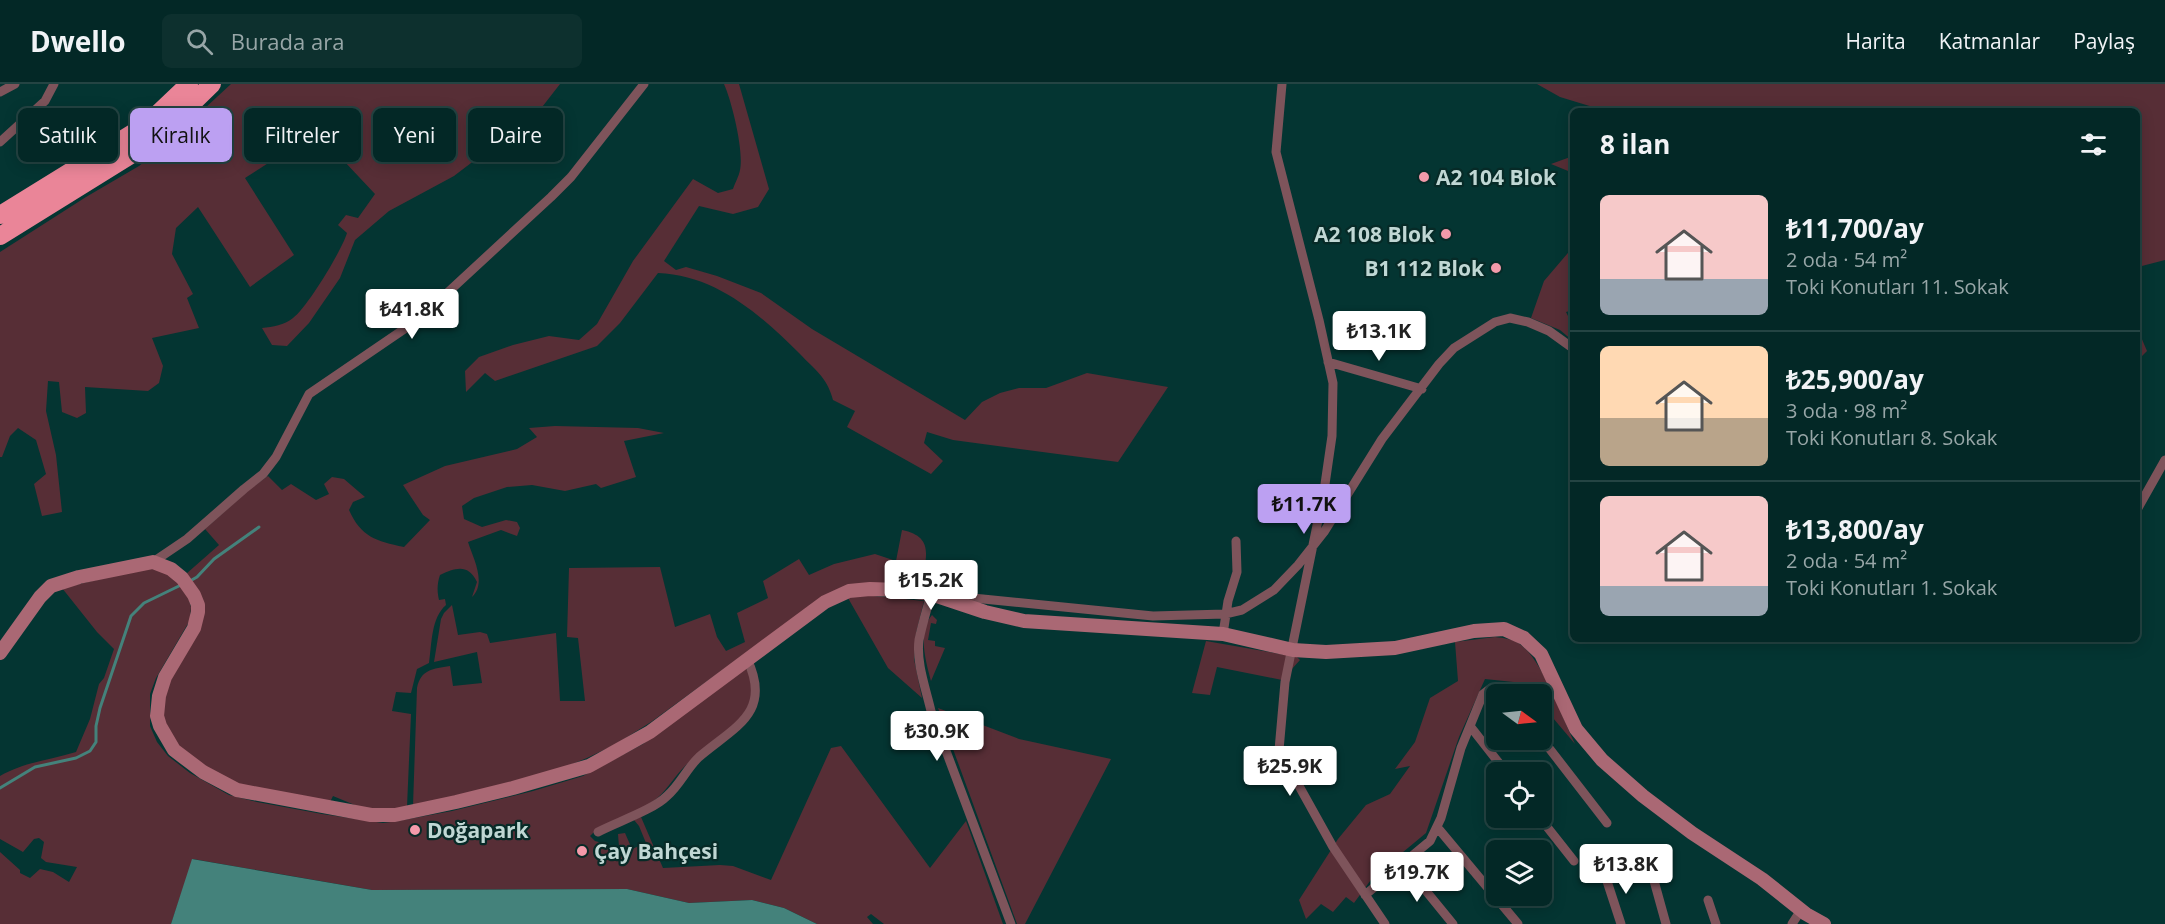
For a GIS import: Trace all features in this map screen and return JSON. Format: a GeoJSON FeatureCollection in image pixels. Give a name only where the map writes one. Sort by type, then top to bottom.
{"type":"FeatureCollection","features":[{"type":"Feature","properties":{"kind":"highway"},"geometry":{"type":"LineString","coordinates":[[0,215],[133,133],[150,121],[189,84]]}},
{"type":"Feature","properties":{"kind":"highway"},"geometry":{"type":"LineString","coordinates":[[0,236],[137,151],[173,122],[212,84]]}},
{"type":"Feature","properties":{"kind":"street"},"geometry":{"type":"LineString","coordinates":[[0,92],[15,84]]}},
{"type":"Feature","properties":{"kind":"street"},"geometry":{"type":"LineString","coordinates":[[0,142],[45,101],[54,84]]}},
{"type":"Feature","properties":{"kind":"street"},"geometry":{"type":"LineString","coordinates":[[0,653],[40,597],[57,583],[153,562],[187,539],[263,474],[276,457],[309,394],[419,319],[551,197],[571,177],[644,84]]}},
{"type":"Feature","properties":{"kind":"street"},"geometry":{"type":"LineString","coordinates":[[1282,84],[1276,152],[1333,383],[1332,435],[1324,491],[1285,682],[1279,750],[1333,847],[1385,924]]}},
{"type":"Feature","properties":{"kind":"street"},"geometry":{"type":"LineString","coordinates":[[153,562],[171,569],[182,578],[194,595],[198,612],[194,628],[165,677],[159,696],[160,726],[174,750],[203,772],[237,790],[360,814],[395,815],[513,788],[589,766],[650,732],[825,602],[849,591],[898,590],[1114,614],[1182,616],[1225,614],[1242,610],[1274,590],[1298,565],[1348,496],[1382,439],[1439,364],[1454,348],[1495,322],[1510,318],[1528,322],[1549,331],[1570,346]]}},
{"type":"Feature","properties":{"kind":"street"},"geometry":{"type":"LineString","coordinates":[[1328,362],[1422,389]]}},
{"type":"Feature","properties":{"kind":"street"},"geometry":{"type":"LineString","coordinates":[[2140,504],[2165,460]]}},
{"type":"Feature","properties":{"kind":"street"},"geometry":{"type":"LineString","coordinates":[[1223,634],[1225,614],[1237,572],[1236,541]]}},
{"type":"Feature","properties":{"kind":"street"},"geometry":{"type":"LineString","coordinates":[[932,594],[985,612],[1024,621],[1223,634],[1293,650],[1376,651],[1494,628],[1513,633],[1524,638],[1541,654],[1576,729],[1602,760],[1692,833],[1762,879],[1801,910],[1824,924]]}},
{"type":"Feature","properties":{"kind":"street"},"geometry":{"type":"LineString","coordinates":[[932,594],[919,641],[919,656],[931,711],[1011,924]]}},
{"type":"Feature","properties":{"kind":"street"},"geometry":{"type":"LineString","coordinates":[[598,832],[665,798],[680,784],[696,760],[741,724],[750,711],[757,687],[747,660]]}},
{"type":"Feature","properties":{"kind":"street"},"geometry":{"type":"LineString","coordinates":[[1365,895],[1430,841],[1437,827],[1461,748],[1486,692]]}},
{"type":"Feature","properties":{"kind":"street"},"geometry":{"type":"LineString","coordinates":[[1470,726],[1498,762]]}},
{"type":"Feature","properties":{"kind":"street"},"geometry":{"type":"LineString","coordinates":[[1551,750],[1607,823]]}},
{"type":"Feature","properties":{"kind":"street"},"geometry":{"type":"LineString","coordinates":[[1437,827],[1518,924]]}},
{"type":"Feature","properties":{"kind":"street"},"geometry":{"type":"LineString","coordinates":[[1548,828],[1574,861]]}},
{"type":"Feature","properties":{"kind":"street"},"geometry":{"type":"LineString","coordinates":[[1648,859],[1666,924]]}},
{"type":"Feature","properties":{"kind":"street"},"geometry":{"type":"LineString","coordinates":[[1404,864],[1453,924]]}},
{"type":"Feature","properties":{"kind":"street"},"geometry":{"type":"LineString","coordinates":[[1605,875],[1621,924]]}},
{"type":"Feature","properties":{"kind":"street"},"geometry":{"type":"LineString","coordinates":[[1708,900],[1716,924]]}},
{"type":"Feature","properties":{"kind":"street"},"geometry":{"type":"LineString","coordinates":[[1792,924],[1801,910]]}},
{"type":"Feature","properties":{"kind":"shaded area"},"geometry":{"type":"Polygon","coordinates":[[[231,84],[560,84],[541,108],[468,108],[468,162],[472,162],[454,176],[389,211],[355,240],[340,278],[309,323],[287,346],[272,345],[262,328],[286,322],[307,303],[344,241],[347,233],[338,225],[346,215],[358,218],[375,194],[345,162],[361,162],[361,108],[244,108],[244,162],[270,162],[245,178],[294,255],[250,287],[198,207],[176,228],[172,254],[193,294],[187,298],[199,328],[152,338],[163,366],[159,383],[148,391],[85,387],[86,413],[77,418],[62,412],[59,382],[48,381],[46,411],[56,455],[62,512],[42,516],[34,484],[46,474],[36,440],[18,428],[10,436],[2,457],[0,457],[0,252],[144,162],[232,162],[232,108],[205,108],[231,84]]]}},
{"type":"Feature","properties":{"kind":"shaded area"},"geometry":{"type":"Polygon","coordinates":[[[724,84],[739,84],[769,189],[758,207],[733,214],[699,206],[664,261],[676,270],[686,267],[761,293],[812,329],[965,420],[982,402],[1000,393],[1019,388],[1046,388],[1087,373],[1168,387],[1118,462],[953,440],[927,432],[924,443],[943,461],[931,474],[847,427],[855,411],[833,400],[820,374],[769,324],[717,289],[679,275],[658,273],[620,323],[597,346],[495,381],[485,373],[466,392],[465,371],[479,357],[549,336],[579,340],[597,324],[633,261],[693,179],[718,193],[733,189],[741,162],[734,114],[724,84]]]}},
{"type":"Feature","properties":{"kind":"shaded area"},"geometry":{"type":"Polygon","coordinates":[[[1537,84],[2165,84],[2165,260],[2140,266],[2140,108],[1596,108],[1560,97],[1537,84]]]}},
{"type":"Feature","properties":{"kind":"shaded area"},"geometry":{"type":"Polygon","coordinates":[[[1570,157],[1570,172],[1551,164],[1570,157]]]}},
{"type":"Feature","properties":{"kind":"shaded area"},"geometry":{"type":"Polygon","coordinates":[[[1570,251],[1570,311],[1566,312],[1570,320],[1570,338],[1560,330],[1531,318],[1544,281],[1570,251]]]}},
{"type":"Feature","properties":{"kind":"shaded area"},"geometry":{"type":"Polygon","coordinates":[[[2140,335],[2147,351],[2140,358],[2140,335]]]}},
{"type":"Feature","properties":{"kind":"shaded area"},"geometry":{"type":"Polygon","coordinates":[[[555,426],[638,428],[664,433],[624,441],[636,477],[601,488],[596,484],[565,491],[532,485],[507,487],[474,498],[462,506],[464,519],[482,527],[506,520],[517,522],[520,528],[517,536],[501,530],[468,542],[479,578],[472,597],[477,582],[470,572],[456,569],[440,575],[439,600],[445,599],[446,605],[437,617],[429,663],[417,669],[411,693],[396,692],[392,711],[411,714],[407,807],[362,808],[333,796],[330,802],[241,785],[200,764],[173,741],[162,714],[167,684],[200,627],[186,574],[219,545],[205,529],[251,488],[268,476],[282,490],[291,484],[316,500],[329,494],[324,484],[332,477],[344,479],[365,497],[353,502],[349,510],[364,532],[377,540],[404,547],[430,520],[423,515],[403,485],[445,466],[517,449],[537,437],[529,428],[555,426]]]}},
{"type":"Feature","properties":{"kind":"shaded area"},"geometry":{"type":"Polygon","coordinates":[[[902,530],[916,535],[926,548],[919,587],[865,584],[770,635],[651,722],[616,744],[587,758],[560,769],[413,806],[417,688],[421,677],[429,671],[450,666],[453,686],[482,683],[477,652],[434,662],[441,619],[452,605],[458,635],[480,632],[487,634],[490,643],[556,633],[560,701],[585,701],[578,638],[567,637],[569,568],[660,567],[675,627],[710,614],[717,637],[726,651],[745,642],[737,613],[768,598],[763,581],[799,559],[809,575],[834,564],[875,554],[896,561],[902,530]]]}},
{"type":"Feature","properties":{"kind":"shaded area"},"geometry":{"type":"Polygon","coordinates":[[[148,568],[158,569],[174,578],[188,597],[191,607],[190,620],[156,678],[150,694],[150,726],[157,742],[168,756],[190,773],[229,795],[322,814],[383,823],[452,811],[583,776],[643,744],[746,668],[751,684],[751,698],[736,724],[686,765],[652,802],[597,829],[590,836],[595,841],[606,844],[607,849],[619,847],[618,834],[625,833],[632,849],[646,843],[634,820],[641,817],[663,868],[733,866],[771,880],[831,748],[841,746],[930,868],[966,821],[1003,924],[884,924],[871,914],[867,917],[873,924],[817,924],[784,908],[752,900],[689,903],[627,889],[372,890],[193,859],[171,924],[0,924],[0,852],[20,870],[20,873],[30,878],[40,869],[53,872],[69,882],[77,867],[46,862],[41,858],[44,842],[39,838],[34,839],[23,852],[0,839],[0,776],[28,764],[76,752],[90,719],[99,684],[104,678],[114,649],[97,632],[62,588],[148,568]]]}},
{"type":"Feature","properties":{"kind":"shaded area"},"geometry":{"type":"Polygon","coordinates":[[[864,595],[924,601],[916,633],[914,659],[922,698],[888,668],[848,598],[864,595]]]}},
{"type":"Feature","properties":{"kind":"shaded area"},"geometry":{"type":"Polygon","coordinates":[[[932,615],[937,620],[936,624],[931,623],[928,640],[935,641],[935,646],[945,648],[931,681],[925,656],[924,638],[927,622],[932,615]]]}},
{"type":"Feature","properties":{"kind":"shaded area"},"geometry":{"type":"Polygon","coordinates":[[[1495,637],[1515,641],[1529,653],[1548,684],[1524,684],[1485,679],[1459,737],[1426,833],[1373,877],[1354,903],[1346,897],[1333,912],[1321,904],[1306,919],[1299,900],[1338,839],[1366,805],[1390,794],[1410,766],[1395,769],[1415,742],[1430,698],[1458,681],[1455,642],[1495,637]]]}},
{"type":"Feature","properties":{"kind":"shaded area"},"geometry":{"type":"Polygon","coordinates":[[[1206,641],[1297,657],[1300,660],[1282,680],[1217,667],[1210,695],[1192,693],[1206,641]]]}},
{"type":"Feature","properties":{"kind":"shaded area"},"geometry":{"type":"Polygon","coordinates":[[[1552,691],[1575,744],[1552,717],[1552,691]]]}},
{"type":"Feature","properties":{"kind":"shaded area"},"geometry":{"type":"Polygon","coordinates":[[[938,708],[1019,739],[1111,759],[1025,924],[1017,924],[938,708]]]}},
{"type":"Feature","properties":{"kind":"shaded area"},"geometry":{"type":"Polygon","coordinates":[[[192,859],[372,890],[627,889],[689,903],[752,900],[784,908],[817,924],[171,924],[192,859]]]}},
{"type":"Feature","properties":{"kind":"waterway"},"geometry":{"type":"LineString","coordinates":[[190,581],[214,559],[259,527]]}},
{"type":"Feature","properties":{"kind":"waterway"},"geometry":{"type":"LineString","coordinates":[[0,788],[35,767],[76,758],[90,751],[96,742],[96,726],[100,708],[131,616],[144,603],[181,585]]}},
{"type":"Feature","properties":{"kind":"place","name":"A2 104 Blok"},"geometry":{"type":"Point","coordinates":[1424,177]}},
{"type":"Feature","properties":{"kind":"place","name":"A2 108 Blok"},"geometry":{"type":"Point","coordinates":[1446,234]}},
{"type":"Feature","properties":{"kind":"place","name":"B1 112 Blok"},"geometry":{"type":"Point","coordinates":[1496,268]}},
{"type":"Feature","properties":{"kind":"place","name":"Doğapark"},"geometry":{"type":"Point","coordinates":[415,830]}},
{"type":"Feature","properties":{"kind":"place","name":"Çay Bahçesi"},"geometry":{"type":"Point","coordinates":[582,851]}}]}
